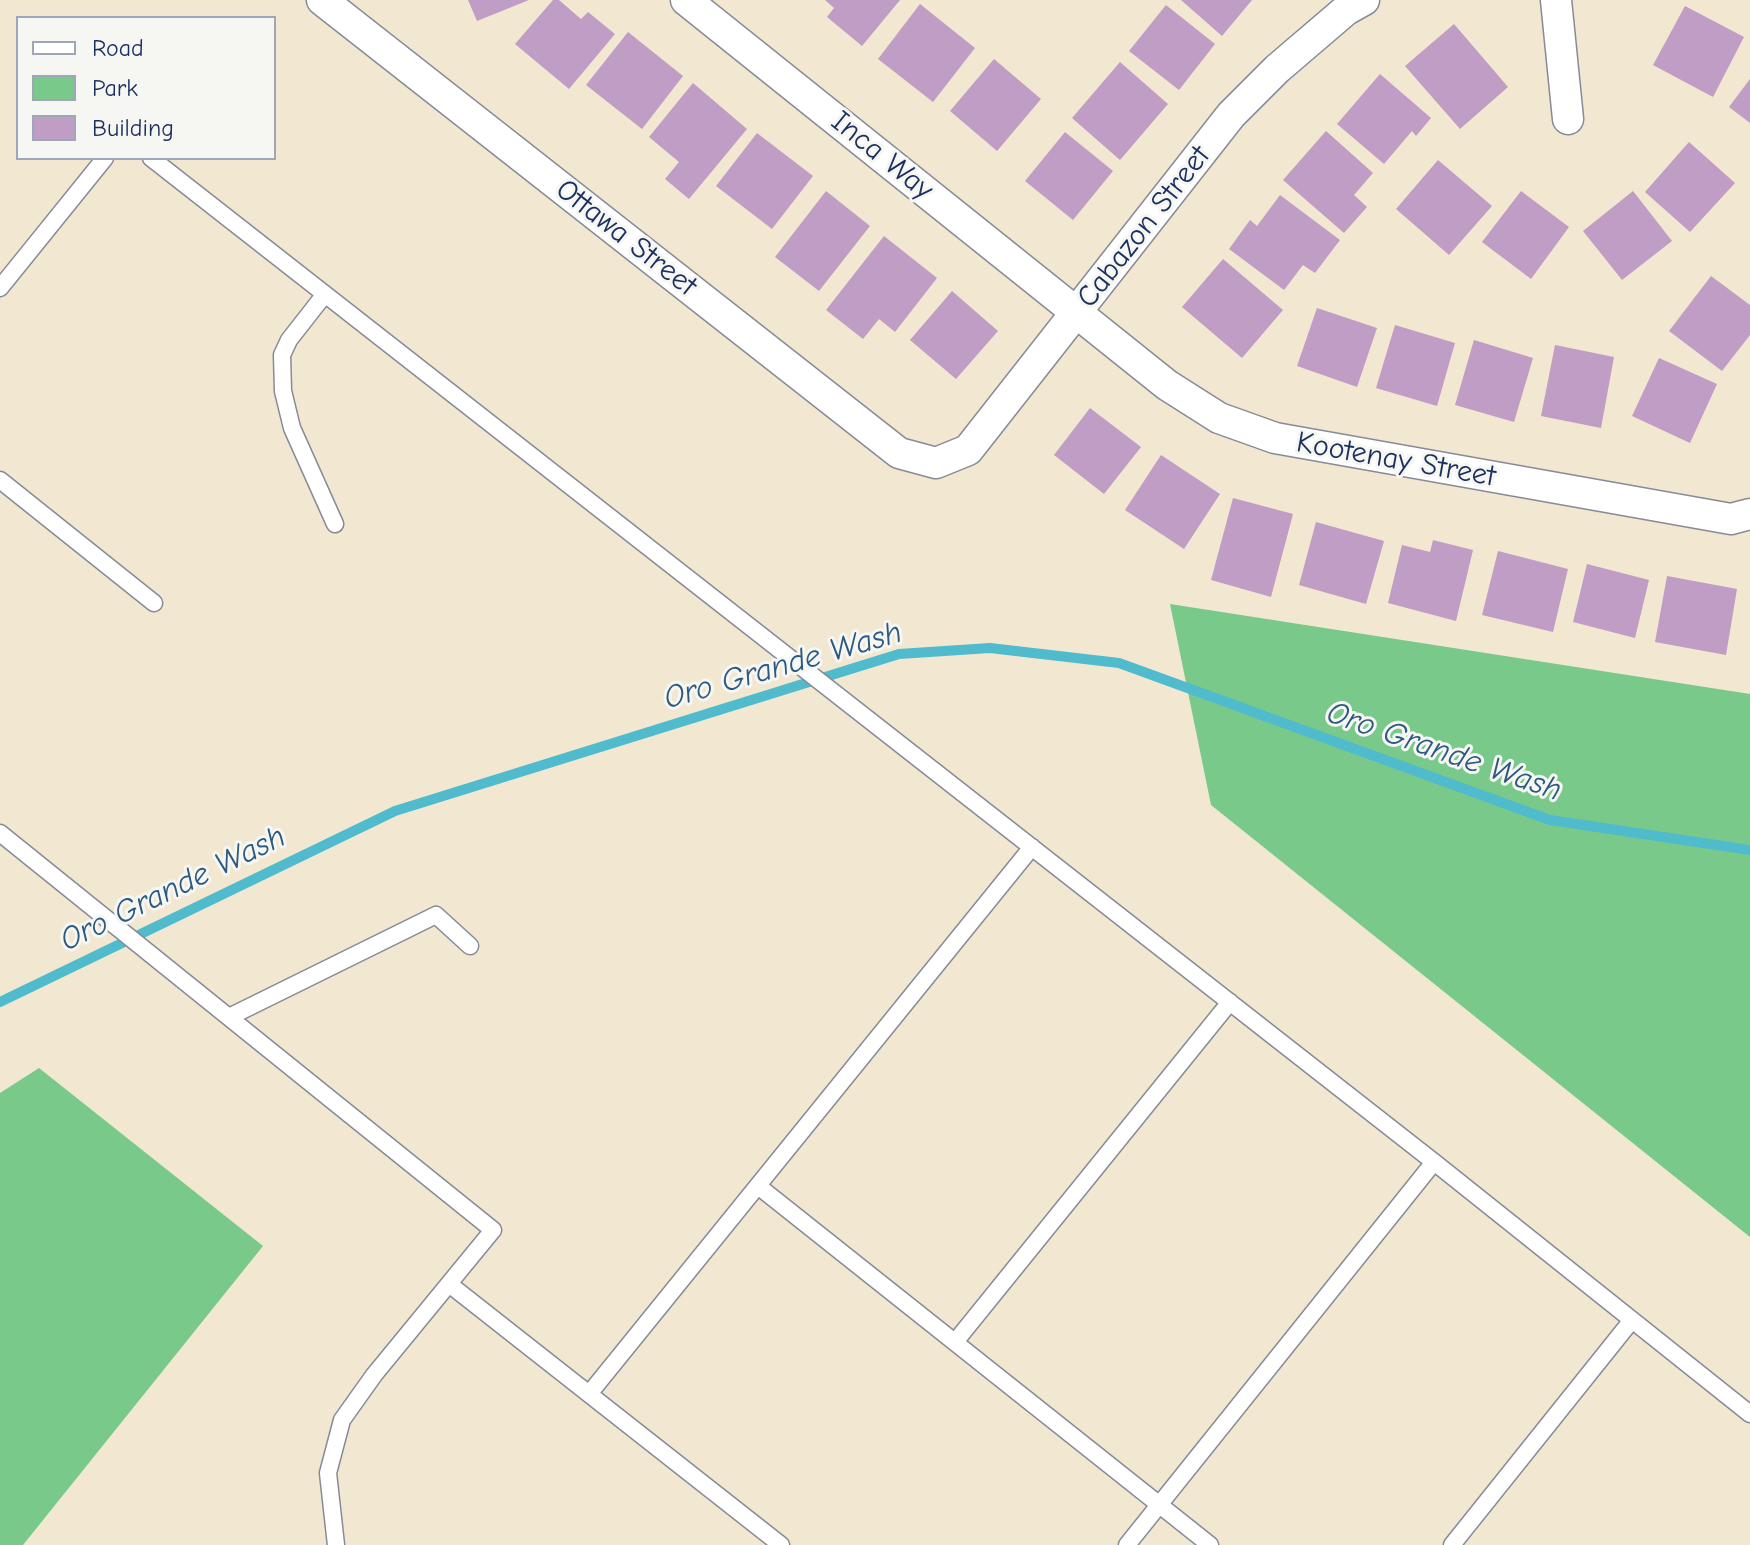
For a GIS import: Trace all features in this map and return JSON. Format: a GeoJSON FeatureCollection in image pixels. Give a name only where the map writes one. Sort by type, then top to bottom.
{"type":"FeatureCollection","features":[{"type":"Feature","properties":{"kind":"street","name":"Ottawa Street"},"geometry":{"type":"LineString","coordinates":[[322,0],[899,453],[936,463]]}},
{"type":"Feature","properties":{"kind":"street","name":"Inca Way"},"geometry":{"type":"LineString","coordinates":[[686,0],[1077,311]]}},
{"type":"Feature","properties":{"kind":"street","name":"Cabazon Street"},"geometry":{"type":"LineString","coordinates":[[936,463],[968,450],[1231,115],[1277,69],[1346,10],[1364,0]]}},
{"type":"Feature","properties":{"kind":"street"},"geometry":{"type":"LineString","coordinates":[[1556,0],[1568,119]]}},
{"type":"Feature","properties":{"kind":"street","name":"Kootenay Street"},"geometry":{"type":"LineString","coordinates":[[1077,311],[1167,385],[1219,418],[1275,438],[1731,519],[1750,514]]}},
{"type":"Feature","properties":{"kind":"lane"},"geometry":{"type":"LineString","coordinates":[[0,288],[103,160]]}},
{"type":"Feature","properties":{"kind":"lane"},"geometry":{"type":"LineString","coordinates":[[154,160],[1434,1162],[1750,1414]]}},
{"type":"Feature","properties":{"kind":"lane"},"geometry":{"type":"LineString","coordinates":[[325,294],[289,340],[282,355],[283,391],[292,428],[335,524]]}},
{"type":"Feature","properties":{"kind":"lane"},"geometry":{"type":"LineString","coordinates":[[0,480],[154,603]]}},
{"type":"Feature","properties":{"kind":"lane"},"geometry":{"type":"LineString","coordinates":[[0,833],[493,1230],[342,1420],[328,1473],[336,1545]]}},
{"type":"Feature","properties":{"kind":"lane"},"geometry":{"type":"LineString","coordinates":[[589,1394],[1032,847]]}},
{"type":"Feature","properties":{"kind":"lane"},"geometry":{"type":"LineString","coordinates":[[229,1017],[436,915],[470,946]]}},
{"type":"Feature","properties":{"kind":"lane"},"geometry":{"type":"LineString","coordinates":[[955,1342],[1230,1002]]}},
{"type":"Feature","properties":{"kind":"lane"},"geometry":{"type":"LineString","coordinates":[[1127,1545],[1434,1162]]}},
{"type":"Feature","properties":{"kind":"lane"},"geometry":{"type":"LineString","coordinates":[[758,1186],[1210,1545]]}},
{"type":"Feature","properties":{"kind":"lane"},"geometry":{"type":"LineString","coordinates":[[449,1284],[781,1545]]}},
{"type":"Feature","properties":{"kind":"lane"},"geometry":{"type":"LineString","coordinates":[[1452,1545],[1632,1320]]}},
{"type":"Feature","properties":{"kind":"green space"},"geometry":{"type":"Polygon","coordinates":[[[1170,604],[1750,694],[1750,1237],[1211,805],[1170,604]]]}},
{"type":"Feature","properties":{"kind":"green space"},"geometry":{"type":"Polygon","coordinates":[[[39,1068],[263,1246],[23,1545],[0,1545],[0,1093],[39,1068]]]}},
{"type":"Feature","properties":{"kind":"building"},"geometry":{"type":"Polygon","coordinates":[[[468,0],[529,0],[477,21],[468,0]]]}},
{"type":"Feature","properties":{"kind":"building"},"geometry":{"type":"Polygon","coordinates":[[[553,0],[559,0],[581,19],[588,12],[615,34],[569,89],[515,44],[553,0]]]}},
{"type":"Feature","properties":{"kind":"building"},"geometry":{"type":"Polygon","coordinates":[[[825,0],[900,0],[862,46],[827,17],[834,8],[825,0]]]}},
{"type":"Feature","properties":{"kind":"building"},"geometry":{"type":"Polygon","coordinates":[[[1181,0],[1252,0],[1222,36],[1181,0]]]}},
{"type":"Feature","properties":{"kind":"building"},"geometry":{"type":"Polygon","coordinates":[[[920,4],[975,48],[933,102],[878,59],[920,4]]]}},
{"type":"Feature","properties":{"kind":"building"},"geometry":{"type":"Polygon","coordinates":[[[1166,5],[1215,44],[1179,90],[1129,51],[1166,5]]]}},
{"type":"Feature","properties":{"kind":"building"},"geometry":{"type":"Polygon","coordinates":[[[1685,6],[1744,37],[1713,97],[1653,65],[1685,6]]]}},
{"type":"Feature","properties":{"kind":"building"},"geometry":{"type":"Polygon","coordinates":[[[1454,24],[1508,87],[1460,129],[1405,66],[1454,24]]]}},
{"type":"Feature","properties":{"kind":"building"},"geometry":{"type":"Polygon","coordinates":[[[628,32],[683,76],[642,129],[586,85],[628,32]]]}},
{"type":"Feature","properties":{"kind":"building"},"geometry":{"type":"Polygon","coordinates":[[[994,59],[1041,99],[997,151],[950,111],[994,59]]]}},
{"type":"Feature","properties":{"kind":"building"},"geometry":{"type":"Polygon","coordinates":[[[1120,62],[1168,104],[1120,160],[1072,118],[1120,62]]]}},
{"type":"Feature","properties":{"kind":"building"},"geometry":{"type":"Polygon","coordinates":[[[1380,74],[1431,118],[1416,136],[1412,131],[1384,164],[1337,124],[1380,74]]]}},
{"type":"Feature","properties":{"kind":"building"},"geometry":{"type":"Polygon","coordinates":[[[1750,79],[1750,123],[1729,107],[1750,79]]]}},
{"type":"Feature","properties":{"kind":"building"},"geometry":{"type":"Polygon","coordinates":[[[693,83],[747,129],[689,199],[665,179],[679,162],[649,137],[693,83]]]}},
{"type":"Feature","properties":{"kind":"building"},"geometry":{"type":"Polygon","coordinates":[[[1326,131],[1373,173],[1354,195],[1367,207],[1344,233],[1283,180],[1326,131]]]}},
{"type":"Feature","properties":{"kind":"building"},"geometry":{"type":"Polygon","coordinates":[[[1065,132],[1113,171],[1073,220],[1025,181],[1065,132]]]}},
{"type":"Feature","properties":{"kind":"building"},"geometry":{"type":"Polygon","coordinates":[[[757,133],[813,176],[772,229],[716,186],[757,133]]]}},
{"type":"Feature","properties":{"kind":"building"},"geometry":{"type":"Polygon","coordinates":[[[1689,142],[1735,183],[1690,232],[1645,192],[1689,142]]]}},
{"type":"Feature","properties":{"kind":"building"},"geometry":{"type":"Polygon","coordinates":[[[1438,160],[1492,206],[1449,255],[1396,209],[1438,160]]]}},
{"type":"Feature","properties":{"kind":"building"},"geometry":{"type":"Polygon","coordinates":[[[826,191],[870,226],[819,291],[775,257],[826,191]]]}},
{"type":"Feature","properties":{"kind":"building"},"geometry":{"type":"Polygon","coordinates":[[[1521,191],[1569,227],[1531,279],[1482,242],[1521,191]]]}},
{"type":"Feature","properties":{"kind":"building"},"geometry":{"type":"Polygon","coordinates":[[[1633,191],[1672,241],[1622,280],[1583,231],[1633,191]]]}},
{"type":"Feature","properties":{"kind":"building"},"geometry":{"type":"Polygon","coordinates":[[[1280,195],[1340,240],[1315,273],[1303,265],[1284,290],[1229,249],[1250,220],[1257,226],[1280,195]]]}},
{"type":"Feature","properties":{"kind":"building"},"geometry":{"type":"Polygon","coordinates":[[[884,236],[937,278],[895,332],[879,319],[863,339],[826,310],[884,236]]]}},
{"type":"Feature","properties":{"kind":"building"},"geometry":{"type":"Polygon","coordinates":[[[1223,259],[1283,310],[1242,358],[1182,307],[1223,259]]]}},
{"type":"Feature","properties":{"kind":"building"},"geometry":{"type":"Polygon","coordinates":[[[1711,276],[1750,305],[1750,335],[1722,371],[1669,331],[1711,276]]]}},
{"type":"Feature","properties":{"kind":"building"},"geometry":{"type":"Polygon","coordinates":[[[952,291],[998,331],[956,379],[910,340],[952,291]]]}},
{"type":"Feature","properties":{"kind":"building"},"geometry":{"type":"Polygon","coordinates":[[[1317,308],[1377,328],[1357,387],[1297,366],[1317,308]]]}},
{"type":"Feature","properties":{"kind":"building"},"geometry":{"type":"Polygon","coordinates":[[[1395,325],[1455,343],[1437,406],[1376,388],[1395,325]]]}},
{"type":"Feature","properties":{"kind":"building"},"geometry":{"type":"Polygon","coordinates":[[[1474,340],[1533,358],[1514,422],[1455,405],[1474,340]]]}},
{"type":"Feature","properties":{"kind":"building"},"geometry":{"type":"Polygon","coordinates":[[[1555,345],[1614,357],[1601,428],[1541,416],[1555,345]]]}},
{"type":"Feature","properties":{"kind":"building"},"geometry":{"type":"Polygon","coordinates":[[[1659,358],[1717,384],[1690,443],[1632,416],[1659,358]]]}},
{"type":"Feature","properties":{"kind":"building"},"geometry":{"type":"Polygon","coordinates":[[[1090,408],[1141,447],[1104,494],[1054,455],[1090,408]]]}},
{"type":"Feature","properties":{"kind":"building"},"geometry":{"type":"Polygon","coordinates":[[[1161,455],[1220,494],[1184,549],[1125,510],[1161,455]]]}},
{"type":"Feature","properties":{"kind":"building"},"geometry":{"type":"Polygon","coordinates":[[[1233,498],[1293,514],[1271,597],[1211,580],[1233,498]]]}},
{"type":"Feature","properties":{"kind":"building"},"geometry":{"type":"Polygon","coordinates":[[[1316,522],[1384,541],[1366,604],[1299,585],[1316,522]]]}},
{"type":"Feature","properties":{"kind":"building"},"geometry":{"type":"Polygon","coordinates":[[[1433,540],[1473,550],[1456,621],[1388,603],[1402,545],[1430,552],[1433,540]]]}},
{"type":"Feature","properties":{"kind":"building"},"geometry":{"type":"Polygon","coordinates":[[[1498,551],[1568,569],[1553,632],[1482,615],[1498,551]]]}},
{"type":"Feature","properties":{"kind":"building"},"geometry":{"type":"Polygon","coordinates":[[[1587,564],[1649,580],[1635,638],[1573,622],[1587,564]]]}},
{"type":"Feature","properties":{"kind":"building"},"geometry":{"type":"Polygon","coordinates":[[[1667,576],[1737,589],[1726,655],[1655,642],[1667,576]]]}},
{"type":"Feature","properties":{"kind":"waterway","name":"Oro Grande Wash"},"geometry":{"type":"LineString","coordinates":[[0,1002],[395,811],[899,654],[990,648],[1119,663],[1550,820],[1750,850]]}}]}
